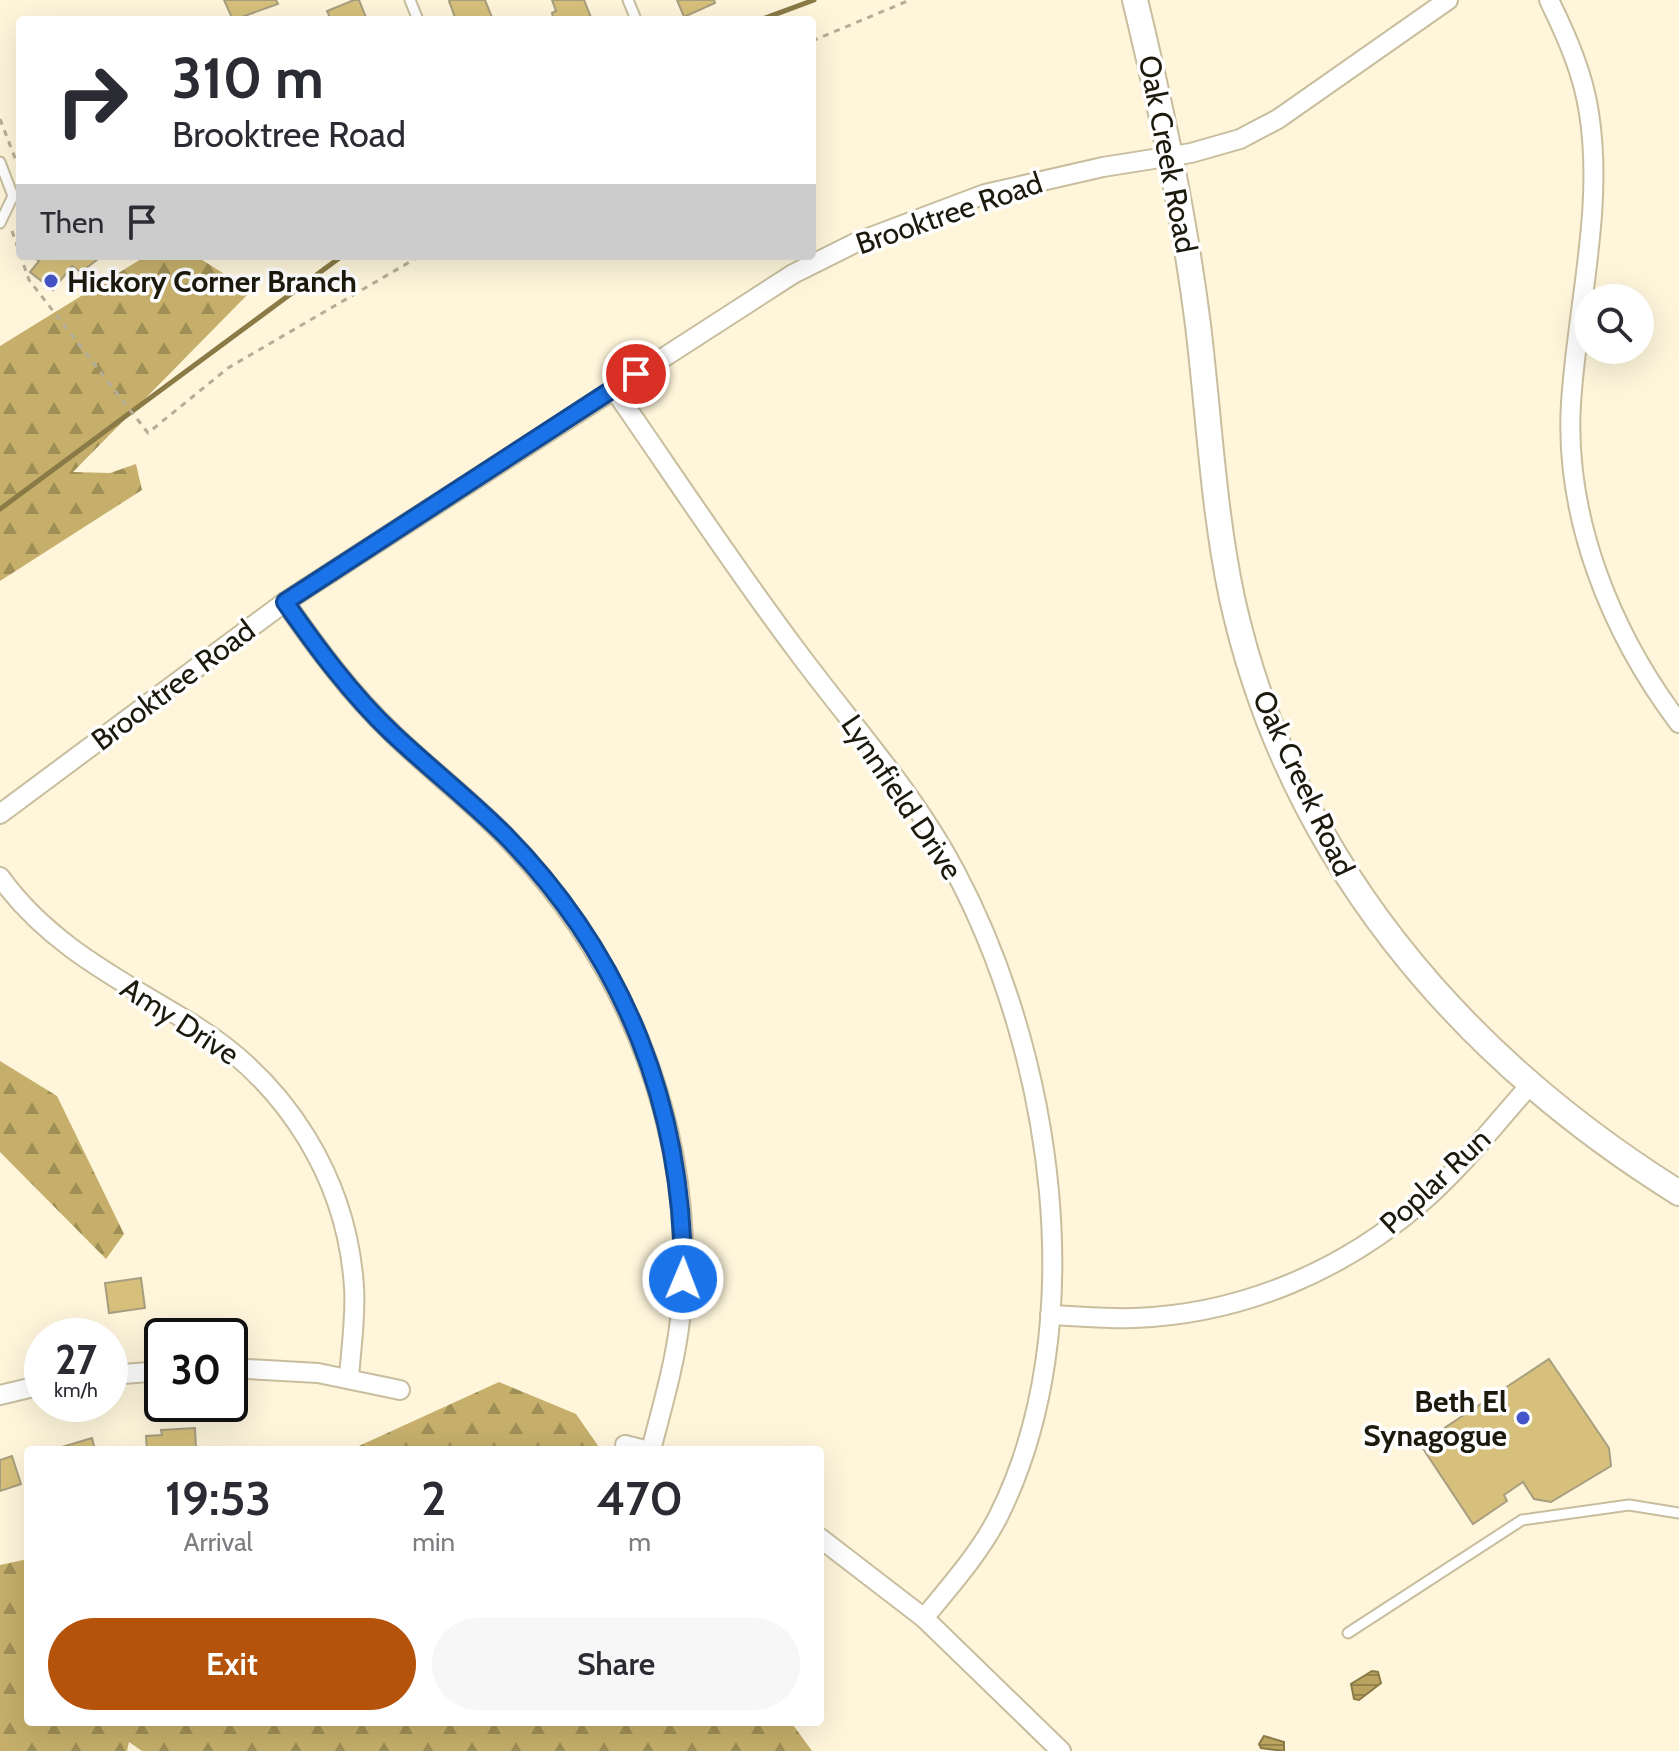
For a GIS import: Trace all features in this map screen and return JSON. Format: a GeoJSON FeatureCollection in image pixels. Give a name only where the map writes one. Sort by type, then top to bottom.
{"type":"FeatureCollection","features":[{"type":"Feature","properties":{"kind":"street","name":"Oak Creek Road"},"geometry":{"type":"LineString","coordinates":[[1135,0],[1172,156],[1198,325],[1221,541],[1232,599],[1261,698],[1306,800],[1361,900],[1426,981],[1531,1084],[1603,1143],[1679,1193]]}},
{"type":"Feature","properties":{"kind":"street","name":"Brooktree Road"},"geometry":{"type":"LineString","coordinates":[[0,814],[285,602],[793,274],[907,222],[1035,181],[1172,156],[1240,139],[1278,119],[1448,0]]}},
{"type":"Feature","properties":{"kind":"street"},"geometry":{"type":"LineString","coordinates":[[1549,0],[1582,79],[1593,147],[1571,404],[1575,482],[1583,523],[1610,608],[1633,655],[1679,723]]}},
{"type":"Feature","properties":{"kind":"street","name":"Lynnfield Drive"},"geometry":{"type":"LineString","coordinates":[[613,388],[796,651],[892,771],[924,819],[971,902],[1001,974],[1033,1086],[1050,1200],[1050,1315],[1040,1381],[1014,1480],[979,1548],[924,1618]]}},
{"type":"Feature","properties":{"kind":"street"},"geometry":{"type":"LineString","coordinates":[[285,602],[347,686],[390,732],[502,832],[544,879],[608,971],[640,1034],[667,1125],[677,1176],[683,1234],[680,1322],[672,1368],[649,1446]]}},
{"type":"Feature","properties":{"kind":"street","name":"Amy Drive"},"geometry":{"type":"LineString","coordinates":[[0,877],[36,920],[65,946],[229,1049],[258,1075],[304,1132],[332,1187],[350,1254],[354,1309],[349,1378]]}},
{"type":"Feature","properties":{"kind":"street","name":"Poplar Run"},"geometry":{"type":"LineString","coordinates":[[1050,1315],[1134,1318],[1171,1315],[1253,1297],[1295,1284],[1361,1247],[1424,1200],[1531,1084]]}},
{"type":"Feature","properties":{"kind":"street"},"geometry":{"type":"LineString","coordinates":[[248,1368],[349,1378],[400,1390]]}},
{"type":"Feature","properties":{"kind":"street"},"geometry":{"type":"LineString","coordinates":[[0,1395],[24,1389]]}},
{"type":"Feature","properties":{"kind":"street"},"geometry":{"type":"LineString","coordinates":[[625,1445],[630,1446]]}},
{"type":"Feature","properties":{"kind":"street"},"geometry":{"type":"LineString","coordinates":[[824,1541],[924,1618],[1061,1751]]}},
{"type":"Feature","properties":{"kind":"lane"},"geometry":{"type":"LineString","coordinates":[[0,162],[13,196],[0,223]]}},
{"type":"Feature","properties":{"kind":"lane"},"geometry":{"type":"LineString","coordinates":[[1348,1633],[1522,1520],[1629,1505],[1679,1513]]}},
{"type":"Feature","properties":{"kind":"path"},"geometry":{"type":"LineString","coordinates":[[816,39],[910,0]]}},
{"type":"Feature","properties":{"kind":"path"},"geometry":{"type":"LineString","coordinates":[[0,119],[16,161]]}},
{"type":"Feature","properties":{"kind":"path"},"geometry":{"type":"LineString","coordinates":[[12,228],[16,246]]}},
{"type":"Feature","properties":{"kind":"path"},"geometry":{"type":"LineString","coordinates":[[21,260],[29,280],[148,433],[228,368],[413,260]]}},
{"type":"Feature","properties":{"kind":"green space"},"geometry":{"type":"Polygon","coordinates":[[[140,260],[202,260],[251,291],[73,472],[110,473],[136,464],[142,490],[0,581],[0,346],[140,260]]]}},
{"type":"Feature","properties":{"kind":"green space"},"geometry":{"type":"Polygon","coordinates":[[[0,1061],[57,1096],[124,1234],[106,1259],[0,1152],[0,1061]]]}},
{"type":"Feature","properties":{"kind":"green space"},"geometry":{"type":"Polygon","coordinates":[[[499,1382],[576,1414],[598,1446],[359,1446],[499,1382]]]}},
{"type":"Feature","properties":{"kind":"green space"},"geometry":{"type":"Polygon","coordinates":[[[24,1560],[24,1726],[794,1726],[812,1751],[142,1751],[129,1742],[127,1751],[0,1751],[0,1565],[24,1560]]]}},
{"type":"Feature","properties":{"kind":"shaded area"},"geometry":{"type":"Polygon","coordinates":[[[1372,1671],[1378,1672],[1381,1683],[1359,1700],[1354,1699],[1351,1684],[1372,1671]]]}},
{"type":"Feature","properties":{"kind":"shaded area"},"geometry":{"type":"Polygon","coordinates":[[[1264,1736],[1284,1742],[1284,1751],[1261,1748],[1259,1744],[1264,1736]]]}},
{"type":"Feature","properties":{"kind":"building"},"geometry":{"type":"Polygon","coordinates":[[[224,0],[276,0],[278,4],[244,16],[231,16],[224,0]]]}},
{"type":"Feature","properties":{"kind":"building"},"geometry":{"type":"Polygon","coordinates":[[[359,0],[365,16],[329,16],[327,11],[359,0]]]}},
{"type":"Feature","properties":{"kind":"building"},"geometry":{"type":"Polygon","coordinates":[[[485,0],[491,16],[455,16],[449,1],[485,0]]]}},
{"type":"Feature","properties":{"kind":"building"},"geometry":{"type":"Polygon","coordinates":[[[552,0],[584,0],[590,16],[553,16],[556,11],[552,0]]]}},
{"type":"Feature","properties":{"kind":"building"},"geometry":{"type":"Polygon","coordinates":[[[677,0],[714,0],[715,3],[684,16],[677,0]]]}},
{"type":"Feature","properties":{"kind":"building","name":"Hickory Corner Branch"},"geometry":{"type":"Polygon","coordinates":[[[97,260],[81,272],[72,266],[53,290],[30,272],[39,261],[97,260]]]}},
{"type":"Feature","properties":{"kind":"building"},"geometry":{"type":"Polygon","coordinates":[[[141,1278],[145,1308],[109,1313],[105,1283],[141,1278]]]}},
{"type":"Feature","properties":{"kind":"building","name":"Beth El Synagogue"},"geometry":{"type":"Polygon","coordinates":[[[1549,1359],[1609,1448],[1611,1466],[1551,1502],[1534,1499],[1523,1482],[1504,1495],[1507,1501],[1473,1524],[1420,1444],[1549,1359]]]}},
{"type":"Feature","properties":{"kind":"building"},"geometry":{"type":"Polygon","coordinates":[[[195,1428],[196,1446],[147,1446],[146,1436],[162,1435],[161,1430],[195,1428]]]}},
{"type":"Feature","properties":{"kind":"building"},"geometry":{"type":"Polygon","coordinates":[[[92,1438],[94,1446],[65,1446],[92,1438]]]}},
{"type":"Feature","properties":{"kind":"building"},"geometry":{"type":"Polygon","coordinates":[[[12,1456],[21,1484],[0,1491],[0,1460],[12,1456]]]}},
{"type":"Feature","properties":{"kind":"waterway"},"geometry":{"type":"LineString","coordinates":[[771,16],[814,0]]}},
{"type":"Feature","properties":{"kind":"waterway"},"geometry":{"type":"LineString","coordinates":[[0,509],[337,260]]}},
{"type":"Feature","properties":{"kind":"place","name":"Hickory Corner Branch"},"geometry":{"type":"Point","coordinates":[51,281]}},
{"type":"Feature","properties":{"kind":"place","name":"Beth El Synagogue"},"geometry":{"type":"Point","coordinates":[1523,1418]}},
{"type":"Feature","properties":{"kind":"route"},"geometry":{"type":"LineString","coordinates":[[636,374],[285,602],[347,686],[390,732],[502,832],[527,859],[560,899],[608,971],[640,1034],[667,1125],[681,1204],[683,1279]]}}]}
